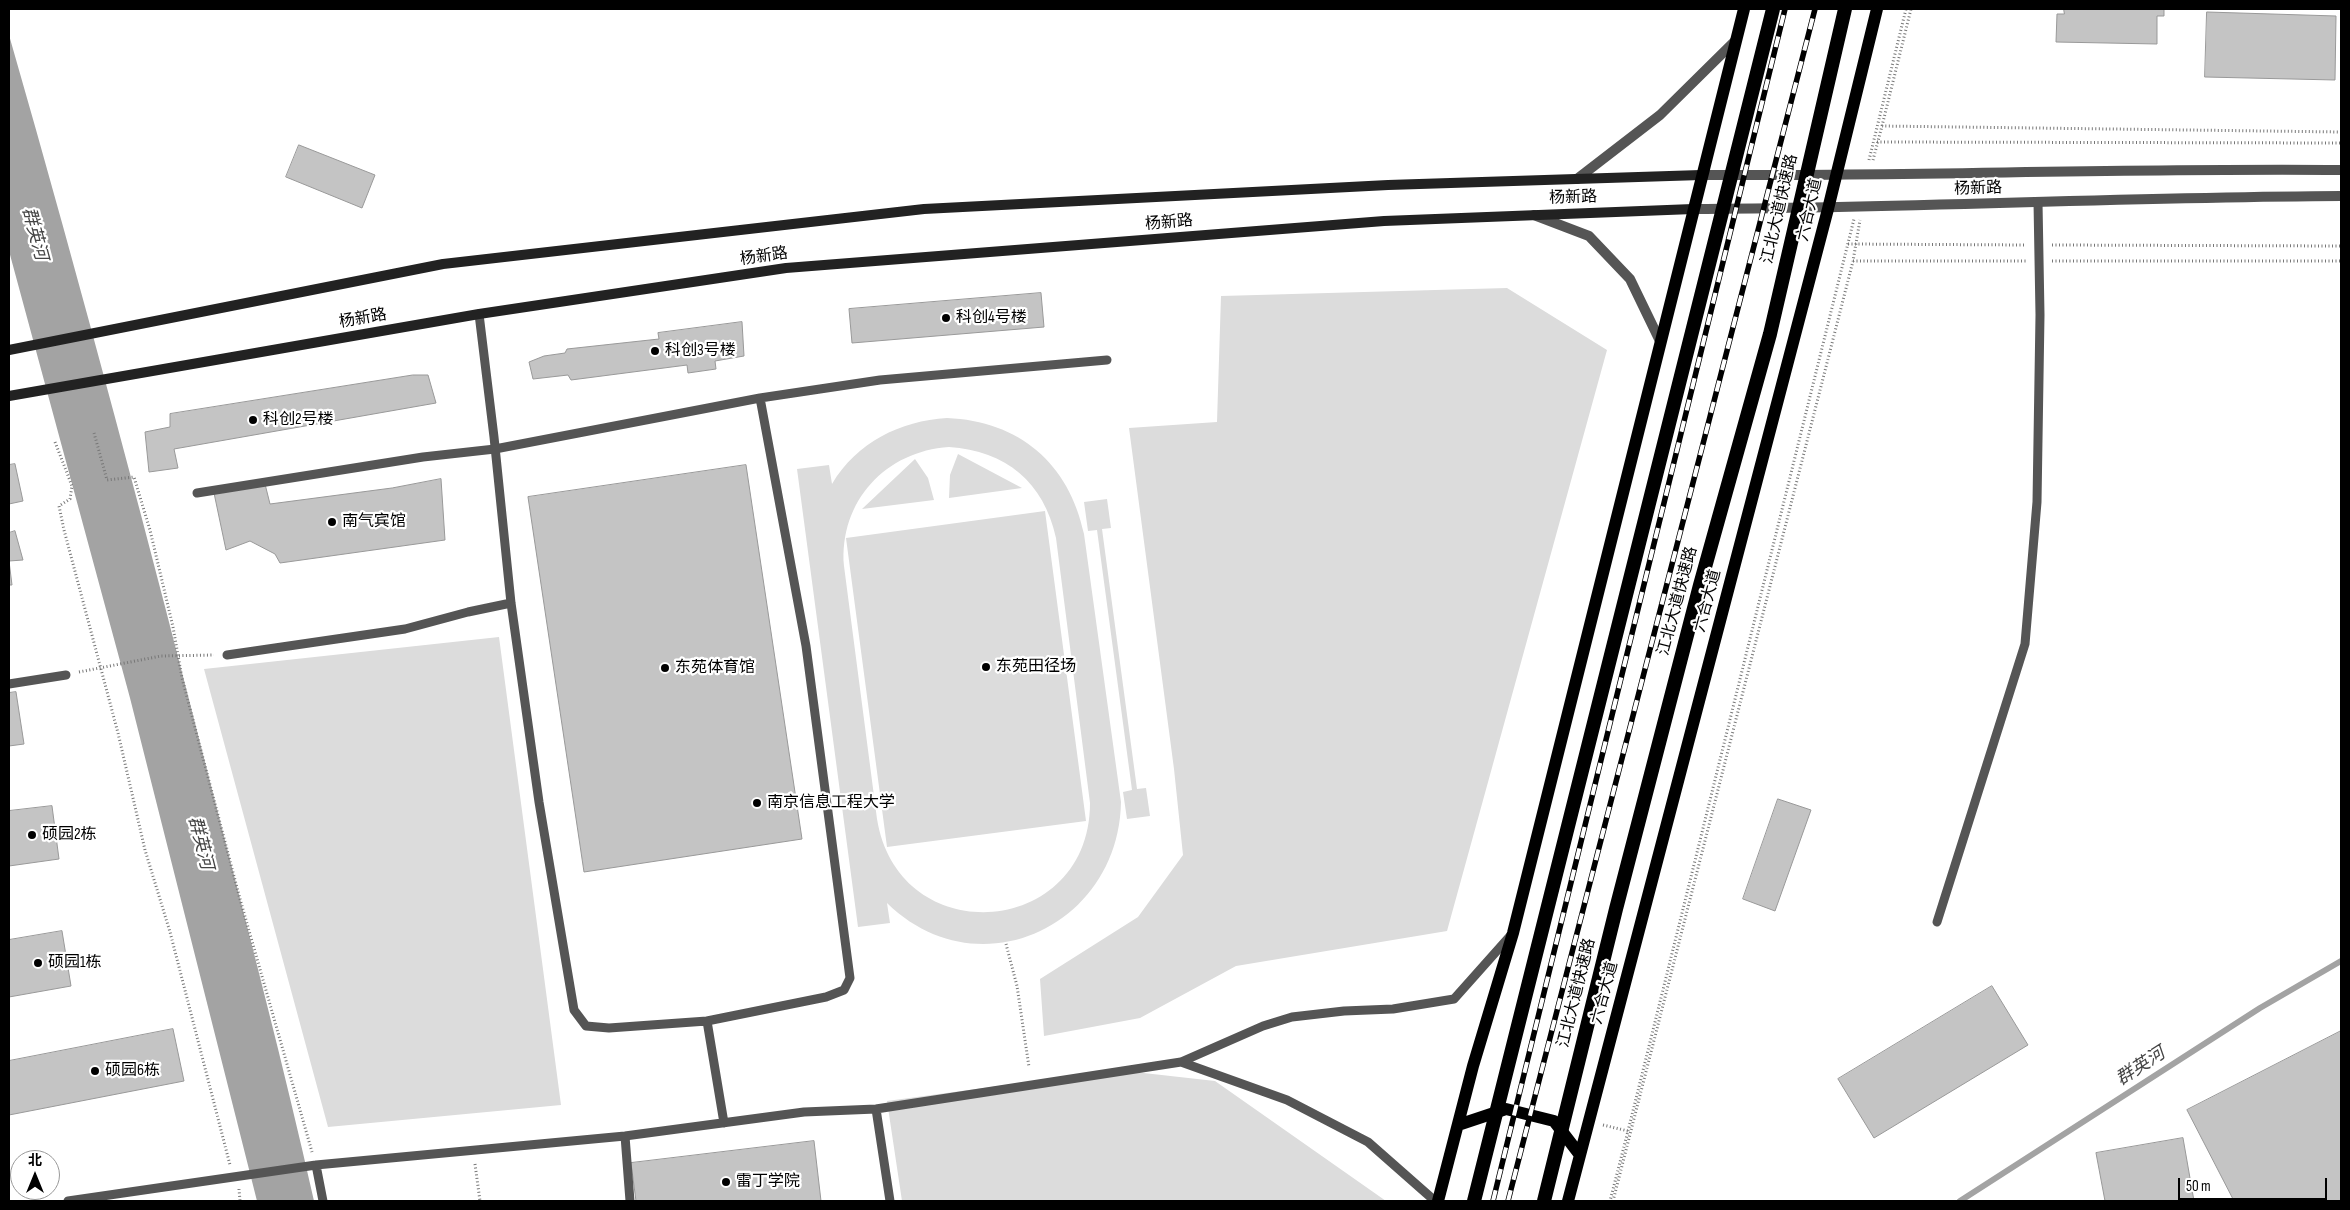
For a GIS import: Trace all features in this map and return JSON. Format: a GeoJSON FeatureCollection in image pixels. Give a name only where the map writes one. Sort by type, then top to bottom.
{"type":"FeatureCollection","features":[{"type":"Feature","properties":{"kind":"highway"},"geometry":{"type":"LineString","coordinates":[[1474,1201],[1773,9]]}},
{"type":"Feature","properties":{"kind":"highway","name":"江北大道快速路"},"geometry":{"type":"LineString","coordinates":[[1544,1201],[1616,908],[1697,595],[1770,334],[1845,9]]}},
{"type":"Feature","properties":{"kind":"main road"},"geometry":{"type":"LineString","coordinates":[[1436,1201],[1512,933],[1744,9]]}},
{"type":"Feature","properties":{"kind":"main road","name":"六合大道"},"geometry":{"type":"LineString","coordinates":[[1568,1201],[1828,209],[1834,175],[1876,9]]}},
{"type":"Feature","properties":{"kind":"main road","name":"杨新路"},"geometry":{"type":"LineString","coordinates":[[9,350],[443,264],[924,209],[1388,184],[1701,175]]}},
{"type":"Feature","properties":{"kind":"main road","name":"杨新路"},"geometry":{"type":"LineString","coordinates":[[9,396],[479,314],[786,268],[1384,221],[1693,209]]}},
{"type":"Feature","properties":{"kind":"main road"},"geometry":{"type":"LineString","coordinates":[[1458,1125],[1506,1109],[1554,1121],[1580,1155]]}},
{"type":"Feature","properties":{"kind":"street"},"geometry":{"type":"LineString","coordinates":[[1577,179],[1660,115],[1737,39]]}},
{"type":"Feature","properties":{"kind":"street","name":"杨新路"},"geometry":{"type":"LineString","coordinates":[[1701,175],[1867,175],[2203,168],[2341,170]]}},
{"type":"Feature","properties":{"kind":"street","name":"杨新路"},"geometry":{"type":"LineString","coordinates":[[1693,209],[1828,209],[2203,196],[2341,196]]}},
{"type":"Feature","properties":{"kind":"street"},"geometry":{"type":"LineString","coordinates":[[1533,215],[1588,236],[1630,279],[1660,341]]}},
{"type":"Feature","properties":{"kind":"lane"},"geometry":{"type":"LineString","coordinates":[[1937,922],[2024,644],[2037,502],[2038,202]]}},
{"type":"Feature","properties":{"kind":"lane"},"geometry":{"type":"LineString","coordinates":[[479,314],[511,603],[539,802],[574,1010],[586,1026],[610,1028],[707,1021],[826,997],[844,990],[850,978],[806,646],[760,398]]}},
{"type":"Feature","properties":{"kind":"lane"},"geometry":{"type":"LineString","coordinates":[[197,493],[495,448],[760,398],[880,380],[1107,360]]}},
{"type":"Feature","properties":{"kind":"lane"},"geometry":{"type":"LineString","coordinates":[[227,655],[405,629],[468,612],[511,603]]}},
{"type":"Feature","properties":{"kind":"lane"},"geometry":{"type":"LineString","coordinates":[[9,684],[66,675]]}},
{"type":"Feature","properties":{"kind":"lane"},"geometry":{"type":"LineString","coordinates":[[68,1201],[216,1178],[316,1165],[625,1136],[804,1112],[876,1110],[1181,1062],[1263,1026],[1292,1017],[1344,1011],[1393,1009],[1454,999],[1512,933]]}},
{"type":"Feature","properties":{"kind":"lane"},"geometry":{"type":"LineString","coordinates":[[707,1021],[724,1123]]}},
{"type":"Feature","properties":{"kind":"lane"},"geometry":{"type":"LineString","coordinates":[[1181,1062],[1287,1100],[1368,1142],[1436,1201]]}},
{"type":"Feature","properties":{"kind":"lane"},"geometry":{"type":"LineString","coordinates":[[876,1110],[890,1201]]}},
{"type":"Feature","properties":{"kind":"lane"},"geometry":{"type":"LineString","coordinates":[[625,1136],[630,1201]]}},
{"type":"Feature","properties":{"kind":"lane"},"geometry":{"type":"LineString","coordinates":[[316,1165],[324,1201]]}},
{"type":"Feature","properties":{"kind":"path"},"geometry":{"type":"LineString","coordinates":[[1867,175],[1873,142],[1906,9]]}},
{"type":"Feature","properties":{"kind":"path"},"geometry":{"type":"LineString","coordinates":[[1867,175],[1878,142],[1911,9]]}},
{"type":"Feature","properties":{"kind":"path"},"geometry":{"type":"LineString","coordinates":[[1882,126],[2341,132]]}},
{"type":"Feature","properties":{"kind":"path"},"geometry":{"type":"LineString","coordinates":[[1873,142],[2341,143]]}},
{"type":"Feature","properties":{"kind":"path"},"geometry":{"type":"LineString","coordinates":[[1612,1201],[1848,244],[1860,208]]}},
{"type":"Feature","properties":{"kind":"path"},"geometry":{"type":"LineString","coordinates":[[1612,1201],[1852,261],[1860,208]]}},
{"type":"Feature","properties":{"kind":"path"},"geometry":{"type":"LineString","coordinates":[[1848,244],[2341,246]]}},
{"type":"Feature","properties":{"kind":"path"},"geometry":{"type":"LineString","coordinates":[[1852,261],[2341,262]]}},
{"type":"Feature","properties":{"kind":"path"},"geometry":{"type":"LineString","coordinates":[[94,433],[107,480],[134,477],[147,522],[173,627],[182,678],[216,808],[260,972],[316,1165]]}},
{"type":"Feature","properties":{"kind":"path"},"geometry":{"type":"LineString","coordinates":[[55,442],[72,486],[70,499],[59,506],[64,530],[116,724],[145,850],[170,932],[233,1176],[239,1188],[240,1201]]}},
{"type":"Feature","properties":{"kind":"path"},"geometry":{"type":"LineString","coordinates":[[66,675],[161,656],[227,655]]}},
{"type":"Feature","properties":{"kind":"path"},"geometry":{"type":"LineString","coordinates":[[1006,944],[1016,986],[1029,1067]]}},
{"type":"Feature","properties":{"kind":"path"},"geometry":{"type":"LineString","coordinates":[[1600,1125],[1628,1131]]}},
{"type":"Feature","properties":{"kind":"path"},"geometry":{"type":"LineString","coordinates":[[473,1149],[480,1201]]}},
{"type":"Feature","properties":{"kind":"shaded area"},"geometry":{"type":"Polygon","coordinates":[[[1507,288],[1607,350],[1447,931],[1236,966],[1140,1018],[1044,1036],[1040,979],[1138,917],[1183,855],[1174,769],[1129,428],[1217,422],[1221,296],[1507,288]]]}},
{"type":"Feature","properties":{"kind":"shaded area"},"geometry":{"type":"Polygon","coordinates":[[[947,418],[973,421],[997,427],[1018,437],[1037,450],[1053,467],[1066,486],[1077,509],[1084,534],[1121,802],[1114,846],[1096,883],[1070,912],[1037,932],[1001,943],[962,942],[923,929],[887,903],[890,923],[858,927],[797,469],[829,465],[832,484],[842,469],[867,445],[897,429],[930,420],[947,418]],[[949,447],[926,451],[905,458],[887,469],[871,484],[858,501],[849,521],[844,542],[844,566],[877,819],[892,862],[920,892],[954,908],[992,912],[1028,903],[1060,881],[1082,848],[1090,803],[1056,538],[1050,518],[1032,486],[1019,473],[1005,463],[988,455],[949,447]]]}},
{"type":"Feature","properties":{"kind":"shaded area"},"geometry":{"type":"Polygon","coordinates":[[[958,454],[1022,488],[949,498],[950,475],[958,454]]]}},
{"type":"Feature","properties":{"kind":"shaded area"},"geometry":{"type":"Polygon","coordinates":[[[915,459],[928,478],[934,500],[862,509],[915,459]]]}},
{"type":"Feature","properties":{"kind":"shaded area"},"geometry":{"type":"Polygon","coordinates":[[[1107,499],[1111,528],[1102,529],[1137,789],[1146,788],[1150,816],[1127,819],[1123,792],[1132,790],[1097,530],[1088,531],[1084,502],[1107,499]]]}},
{"type":"Feature","properties":{"kind":"shaded area"},"geometry":{"type":"Polygon","coordinates":[[[1045,511],[1086,821],[887,847],[846,538],[1045,511]]]}},
{"type":"Feature","properties":{"kind":"shaded area"},"geometry":{"type":"Polygon","coordinates":[[[499,637],[561,1105],[328,1127],[204,669],[499,637]]]}},
{"type":"Feature","properties":{"kind":"shaded area"},"geometry":{"type":"Polygon","coordinates":[[[1117,1070],[1215,1081],[1386,1201],[902,1201],[887,1101],[1117,1070]]]}},
{"type":"Feature","properties":{"kind":"water"},"geometry":{"type":"Polygon","coordinates":[[[9,35],[89,321],[166,609],[291,1101],[314,1201],[257,1201],[130,698],[9,251],[9,35]]]}},
{"type":"Feature","properties":{"kind":"building"},"geometry":{"type":"Polygon","coordinates":[[[2064,9],[2164,9],[2164,16],[2157,16],[2157,44],[2056,42],[2057,14],[2064,14],[2064,9]]]}},
{"type":"Feature","properties":{"kind":"building"},"geometry":{"type":"Polygon","coordinates":[[[2207,12],[2336,16],[2335,80],[2205,77],[2207,12]]]}},
{"type":"Feature","properties":{"kind":"building"},"geometry":{"type":"Polygon","coordinates":[[[299,145],[375,175],[362,208],[286,177],[299,145]]]}},
{"type":"Feature","properties":{"kind":"building","name":"科创4号楼"},"geometry":{"type":"Polygon","coordinates":[[[1041,293],[1044,327],[852,343],[849,309],[1041,293]]]}},
{"type":"Feature","properties":{"kind":"building","name":"科创3号楼"},"geometry":{"type":"Polygon","coordinates":[[[742,322],[744,356],[715,361],[716,369],[688,373],[687,365],[571,380],[568,375],[533,379],[529,362],[544,356],[565,353],[567,349],[659,339],[658,333],[742,322]]]}},
{"type":"Feature","properties":{"kind":"building","name":"科创2号楼"},"geometry":{"type":"Polygon","coordinates":[[[413,375],[428,375],[436,403],[174,449],[178,468],[149,472],[145,432],[170,427],[170,414],[413,375]]]}},
{"type":"Feature","properties":{"kind":"building"},"geometry":{"type":"Polygon","coordinates":[[[15,464],[23,501],[9,504],[9,465],[15,464]]]}},
{"type":"Feature","properties":{"kind":"building","name":"东苑体育馆"},"geometry":{"type":"Polygon","coordinates":[[[746,465],[802,839],[584,872],[528,497],[746,465]]]}},
{"type":"Feature","properties":{"kind":"building","name":"南气宾馆"},"geometry":{"type":"Polygon","coordinates":[[[441,479],[445,540],[280,563],[275,554],[250,541],[226,550],[214,493],[265,484],[270,504],[392,488],[441,479]]]}},
{"type":"Feature","properties":{"kind":"building"},"geometry":{"type":"Polygon","coordinates":[[[15,531],[23,560],[9,561],[9,533],[15,531]]]}},
{"type":"Feature","properties":{"kind":"building"},"geometry":{"type":"Polygon","coordinates":[[[9,561],[12,585],[9,585],[9,561]]]}},
{"type":"Feature","properties":{"kind":"building"},"geometry":{"type":"Polygon","coordinates":[[[16,692],[24,744],[9,746],[9,693],[16,692]]]}},
{"type":"Feature","properties":{"kind":"building"},"geometry":{"type":"Polygon","coordinates":[[[1778,799],[1811,810],[1775,911],[1743,899],[1778,799]]]}},
{"type":"Feature","properties":{"kind":"building","name":"硕园2栋"},"geometry":{"type":"Polygon","coordinates":[[[52,806],[59,859],[9,866],[9,811],[52,806]]]}},
{"type":"Feature","properties":{"kind":"building","name":"硕园1栋"},"geometry":{"type":"Polygon","coordinates":[[[62,931],[71,986],[9,997],[9,940],[62,931]]]}},
{"type":"Feature","properties":{"kind":"building"},"geometry":{"type":"Polygon","coordinates":[[[1992,986],[2028,1045],[1874,1138],[1838,1079],[1992,986]]]}},
{"type":"Feature","properties":{"kind":"building","name":"硕园6栋"},"geometry":{"type":"Polygon","coordinates":[[[173,1029],[184,1081],[9,1115],[9,1061],[173,1029]]]}},
{"type":"Feature","properties":{"kind":"building"},"geometry":{"type":"Polygon","coordinates":[[[2341,1031],[2341,1201],[2234,1201],[2187,1110],[2341,1031]]]}},
{"type":"Feature","properties":{"kind":"building"},"geometry":{"type":"Polygon","coordinates":[[[2183,1138],[2194,1201],[2105,1201],[2096,1153],[2183,1138]]]}},
{"type":"Feature","properties":{"kind":"building","name":"雷丁学院"},"geometry":{"type":"Polygon","coordinates":[[[814,1141],[821,1201],[636,1201],[631,1163],[814,1141]]]}},
{"type":"Feature","properties":{"kind":"waterway","name":"群英河"},"geometry":{"type":"LineString","coordinates":[[1960,1201],[2260,1008],[2341,961]]}},
{"type":"Feature","properties":{"kind":"railway"},"geometry":{"type":"LineString","coordinates":[[1493,1201],[1785,9]]}},
{"type":"Feature","properties":{"kind":"railway"},"geometry":{"type":"LineString","coordinates":[[1508,1201],[1815,9]]}},
{"type":"Feature","properties":{"kind":"place","name":"科创4号楼"},"geometry":{"type":"Point","coordinates":[946,318]}},
{"type":"Feature","properties":{"kind":"place","name":"科创3号楼"},"geometry":{"type":"Point","coordinates":[655,351]}},
{"type":"Feature","properties":{"kind":"place","name":"科创2号楼"},"geometry":{"type":"Point","coordinates":[253,420]}},
{"type":"Feature","properties":{"kind":"place","name":"南气宾馆"},"geometry":{"type":"Point","coordinates":[332,522]}},
{"type":"Feature","properties":{"kind":"place","name":"东苑田径场"},"geometry":{"type":"Point","coordinates":[986,667]}},
{"type":"Feature","properties":{"kind":"place","name":"东苑体育馆"},"geometry":{"type":"Point","coordinates":[665,668]}},
{"type":"Feature","properties":{"kind":"place","name":"南京信息工程大学"},"geometry":{"type":"Point","coordinates":[757,803]}},
{"type":"Feature","properties":{"kind":"place","name":"硕园2栋"},"geometry":{"type":"Point","coordinates":[32,835]}},
{"type":"Feature","properties":{"kind":"place","name":"硕园1栋"},"geometry":{"type":"Point","coordinates":[38,963]}},
{"type":"Feature","properties":{"kind":"place","name":"硕园6栋"},"geometry":{"type":"Point","coordinates":[95,1071]}},
{"type":"Feature","properties":{"kind":"place","name":"雷丁学院"},"geometry":{"type":"Point","coordinates":[726,1182]}}]}
